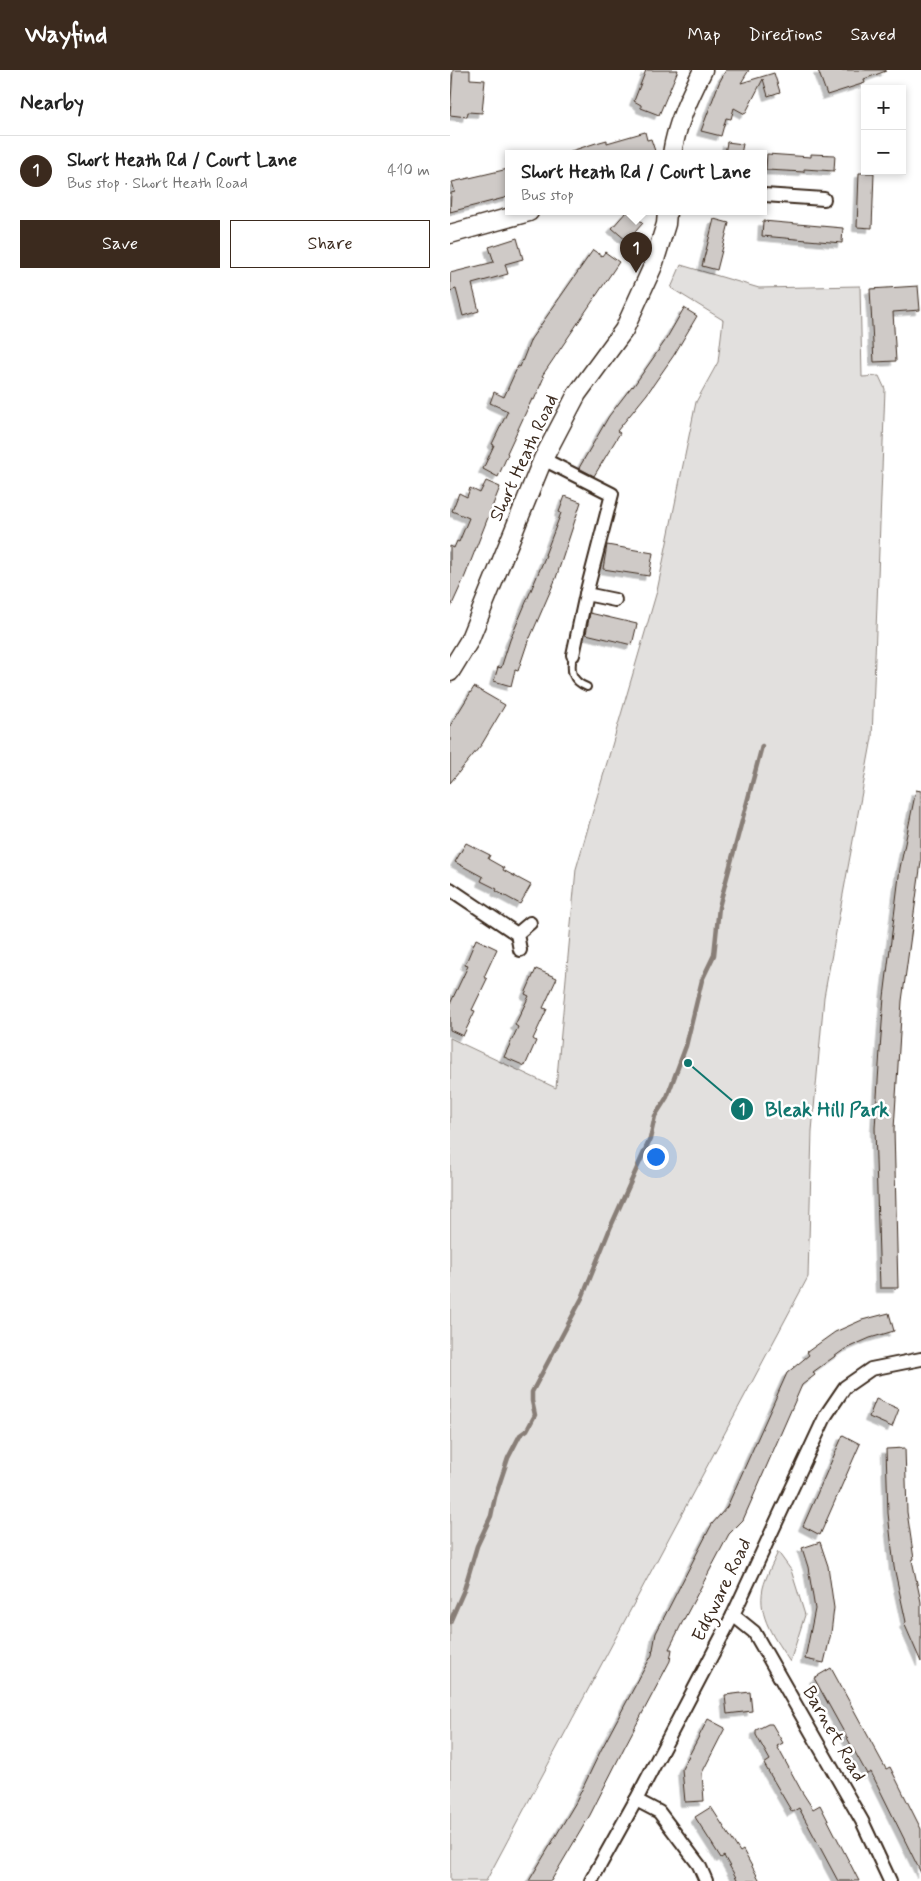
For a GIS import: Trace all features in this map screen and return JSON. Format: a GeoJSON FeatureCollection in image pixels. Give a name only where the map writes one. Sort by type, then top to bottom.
{"type":"FeatureCollection","features":[{"type":"Feature","properties":{"kind":"street"},"geometry":{"type":"LineString","coordinates":[[673,150],[690,97],[703,70]]}},
{"type":"Feature","properties":{"kind":"street"},"geometry":{"type":"LineString","coordinates":[[767,196],[824,199]]}},
{"type":"Feature","properties":{"kind":"street"},"geometry":{"type":"LineString","coordinates":[[450,234],[518,215]]}},
{"type":"Feature","properties":{"kind":"street","name":"Short Heath Road"},"geometry":{"type":"LineString","coordinates":[[450,672],[469,641],[543,459],[577,394],[624,330],[653,266],[666,224],[667,215]]}},
{"type":"Feature","properties":{"kind":"street"},"geometry":{"type":"LineString","coordinates":[[543,459],[612,494],[586,594],[573,655]]}},
{"type":"Feature","properties":{"kind":"street"},"geometry":{"type":"LineString","coordinates":[[586,594],[615,600]]}},
{"type":"Feature","properties":{"kind":"street"},"geometry":{"type":"LineString","coordinates":[[450,889],[517,934],[520,950]]}},
{"type":"Feature","properties":{"kind":"street"},"geometry":{"type":"LineString","coordinates":[[517,934],[530,923]]}},
{"type":"Feature","properties":{"kind":"street","name":"Edgware Road"},"geometry":{"type":"LineString","coordinates":[[591,1881],[636,1800],[733,1615],[826,1415],[845,1387],[871,1369],[921,1359]]}},
{"type":"Feature","properties":{"kind":"street","name":"Barnet Road"},"geometry":{"type":"LineString","coordinates":[[733,1615],[754,1632],[862,1821],[890,1881]]}},
{"type":"Feature","properties":{"kind":"street"},"geometry":{"type":"LineString","coordinates":[[636,1800],[659,1812],[699,1865],[706,1881]]}},
{"type":"Feature","properties":{"kind":"lane"},"geometry":{"type":"LineString","coordinates":[[573,655],[572,674],[579,684],[587,686]]}},
{"type":"Feature","properties":{"kind":"shaded area"},"geometry":{"type":"Polygon","coordinates":[[[681,265],[759,288],[860,286],[862,377],[879,376],[885,389],[872,738],[824,997],[812,1131],[808,1277],[486,1881],[450,1881],[450,1038],[556,1088],[576,869],[657,591],[696,402],[718,362],[723,320],[671,288],[681,265]]]}},
{"type":"Feature","properties":{"kind":"shaded area"},"geometry":{"type":"Polygon","coordinates":[[[778,1552],[791,1570],[805,1615],[790,1662],[769,1627],[763,1609],[763,1588],[778,1552]]]}},
{"type":"Feature","properties":{"kind":"building"},"geometry":{"type":"Polygon","coordinates":[[[453,70],[470,70],[470,79],[485,80],[482,113],[468,112],[467,117],[450,115],[453,70]]]}},
{"type":"Feature","properties":{"kind":"building"},"geometry":{"type":"Polygon","coordinates":[[[646,70],[678,70],[659,115],[641,108],[641,105],[634,101],[646,70]]]}},
{"type":"Feature","properties":{"kind":"building"},"geometry":{"type":"Polygon","coordinates":[[[726,70],[749,70],[741,83],[774,73],[780,92],[768,96],[763,79],[745,114],[734,108],[731,119],[726,118],[721,136],[701,131],[719,83],[726,70]]]}},
{"type":"Feature","properties":{"kind":"building"},"geometry":{"type":"Polygon","coordinates":[[[818,70],[886,71],[864,79],[865,83],[827,95],[818,70]]]}},
{"type":"Feature","properties":{"kind":"building"},"geometry":{"type":"Polygon","coordinates":[[[645,132],[647,140],[651,139],[655,150],[574,150],[607,140],[607,143],[645,132]]]}},
{"type":"Feature","properties":{"kind":"building"},"geometry":{"type":"Polygon","coordinates":[[[727,142],[743,144],[742,150],[726,150],[727,142]]]}},
{"type":"Feature","properties":{"kind":"building"},"geometry":{"type":"Polygon","coordinates":[[[767,154],[811,157],[811,154],[835,155],[834,171],[804,169],[804,172],[767,170],[767,154]]]}},
{"type":"Feature","properties":{"kind":"building"},"geometry":{"type":"Polygon","coordinates":[[[505,170],[505,198],[450,212],[451,193],[455,192],[452,182],[505,170]]]}},
{"type":"Feature","properties":{"kind":"building"},"geometry":{"type":"Polygon","coordinates":[[[859,173],[861,175],[874,175],[872,228],[857,227],[859,173]]]}},
{"type":"Feature","properties":{"kind":"building"},"geometry":{"type":"Polygon","coordinates":[[[623,215],[634,215],[643,223],[627,241],[612,228],[623,215]]]}},
{"type":"Feature","properties":{"kind":"building"},"geometry":{"type":"Polygon","coordinates":[[[714,219],[729,223],[717,270],[702,266],[714,219]]]}},
{"type":"Feature","properties":{"kind":"building"},"geometry":{"type":"Polygon","coordinates":[[[763,221],[843,228],[842,243],[762,236],[763,221]]]}},
{"type":"Feature","properties":{"kind":"building"},"geometry":{"type":"Polygon","coordinates":[[[517,238],[523,259],[505,264],[508,274],[472,284],[479,311],[463,316],[456,289],[450,291],[450,273],[494,262],[489,247],[517,238]]]}},
{"type":"Feature","properties":{"kind":"building"},"geometry":{"type":"Polygon","coordinates":[[[593,250],[602,256],[605,252],[619,262],[542,376],[544,377],[534,400],[532,399],[498,477],[483,469],[494,445],[492,444],[508,411],[490,403],[494,392],[504,397],[518,366],[520,367],[531,339],[593,250]]]}},
{"type":"Feature","properties":{"kind":"building"},"geometry":{"type":"Polygon","coordinates":[[[918,286],[920,310],[893,312],[896,361],[874,362],[870,289],[918,286]]]}},
{"type":"Feature","properties":{"kind":"building"},"geometry":{"type":"Polygon","coordinates":[[[684,308],[697,316],[674,355],[647,394],[617,431],[620,433],[594,476],[579,468],[609,416],[633,387],[665,341],[684,308]]]}},
{"type":"Feature","properties":{"kind":"building"},"geometry":{"type":"Polygon","coordinates":[[[486,481],[500,487],[450,609],[450,546],[454,548],[457,541],[459,542],[469,518],[452,511],[459,493],[467,497],[470,488],[480,493],[486,481]]]}},
{"type":"Feature","properties":{"kind":"building"},"geometry":{"type":"Polygon","coordinates":[[[565,496],[581,502],[556,578],[529,638],[518,671],[515,670],[511,686],[494,681],[498,667],[501,668],[510,640],[546,555],[565,496]]]}},
{"type":"Feature","properties":{"kind":"building"},"geometry":{"type":"Polygon","coordinates":[[[607,545],[653,553],[649,576],[603,569],[607,545]]]}},
{"type":"Feature","properties":{"kind":"building"},"geometry":{"type":"Polygon","coordinates":[[[590,613],[637,624],[632,645],[586,634],[590,613]]]}},
{"type":"Feature","properties":{"kind":"building"},"geometry":{"type":"Polygon","coordinates":[[[474,687],[505,705],[482,744],[450,783],[450,726],[474,687]]]}},
{"type":"Feature","properties":{"kind":"building"},"geometry":{"type":"Polygon","coordinates":[[[916,790],[921,791],[921,862],[902,1001],[894,1129],[898,1288],[880,1288],[875,1128],[880,1050],[884,997],[900,868],[916,790]]]}},
{"type":"Feature","properties":{"kind":"building"},"geometry":{"type":"Polygon","coordinates":[[[466,843],[490,855],[488,859],[504,868],[503,870],[531,885],[520,904],[481,881],[483,877],[455,862],[466,843]]]}},
{"type":"Feature","properties":{"kind":"building"},"geometry":{"type":"Polygon","coordinates":[[[476,939],[497,949],[484,977],[487,979],[472,1010],[475,1011],[463,1036],[450,1030],[450,1004],[468,966],[465,965],[476,939]]]}},
{"type":"Feature","properties":{"kind":"building"},"geometry":{"type":"Polygon","coordinates":[[[536,969],[557,978],[543,1008],[547,1009],[533,1039],[536,1041],[525,1066],[504,1057],[518,1027],[515,1025],[529,996],[525,994],[536,969]]]}},
{"type":"Feature","properties":{"kind":"building"},"geometry":{"type":"Polygon","coordinates":[[[889,1313],[894,1331],[870,1338],[845,1349],[813,1372],[815,1375],[802,1385],[743,1520],[729,1534],[682,1623],[669,1649],[672,1649],[670,1661],[590,1815],[551,1881],[529,1881],[576,1802],[601,1750],[652,1655],[656,1633],[712,1524],[727,1507],[787,1373],[809,1355],[807,1352],[835,1332],[862,1320],[889,1313]]]}},
{"type":"Feature","properties":{"kind":"building"},"geometry":{"type":"Polygon","coordinates":[[[876,1399],[899,1409],[892,1427],[869,1417],[876,1399]]]}},
{"type":"Feature","properties":{"kind":"building"},"geometry":{"type":"Polygon","coordinates":[[[843,1435],[860,1444],[820,1535],[803,1526],[843,1435]]]}},
{"type":"Feature","properties":{"kind":"building"},"geometry":{"type":"Polygon","coordinates":[[[905,1448],[907,1512],[914,1559],[912,1560],[921,1602],[921,1662],[904,1623],[906,1622],[894,1567],[888,1513],[886,1449],[905,1448]]]}},
{"type":"Feature","properties":{"kind":"building"},"geometry":{"type":"Polygon","coordinates":[[[820,1542],[828,1566],[834,1608],[831,1633],[824,1663],[805,1659],[815,1609],[808,1567],[802,1548],[820,1542]]]}},
{"type":"Feature","properties":{"kind":"building"},"geometry":{"type":"Polygon","coordinates":[[[831,1668],[886,1769],[890,1767],[921,1829],[921,1873],[871,1772],[867,1774],[814,1678],[831,1668]]]}},
{"type":"Feature","properties":{"kind":"building"},"geometry":{"type":"Polygon","coordinates":[[[750,1692],[752,1711],[727,1714],[725,1695],[750,1692]]]}},
{"type":"Feature","properties":{"kind":"building"},"geometry":{"type":"Polygon","coordinates":[[[708,1719],[725,1728],[702,1773],[704,1801],[685,1802],[682,1769],[708,1719]]]}},
{"type":"Feature","properties":{"kind":"building"},"geometry":{"type":"Polygon","coordinates":[[[772,1724],[783,1743],[777,1746],[802,1792],[813,1809],[820,1805],[859,1881],[838,1881],[799,1808],[792,1812],[764,1764],[770,1760],[756,1735],[756,1730],[772,1724]]]}},
{"type":"Feature","properties":{"kind":"building"},"geometry":{"type":"Polygon","coordinates":[[[711,1807],[740,1852],[743,1850],[760,1881],[738,1881],[724,1856],[721,1858],[695,1817],[711,1807]]]}},
{"type":"Feature","properties":{"kind":"waterway"},"geometry":{"type":"LineString","coordinates":[[450,1622],[464,1590],[477,1546],[491,1516],[495,1497],[508,1458],[520,1435],[527,1430],[535,1415],[532,1392],[582,1298],[611,1226],[650,1139],[655,1116],[667,1097],[686,1046],[702,980],[714,955],[719,907],[762,746]]}},
{"type":"Feature","properties":{"kind":"place","name":"Short Heath Rd / Court Lane"},"geometry":{"type":"Point","coordinates":[636,273]}},
{"type":"Feature","properties":{"kind":"place","name":"Bleak Hill Park"},"geometry":{"type":"Point","coordinates":[688,1063]}}]}
